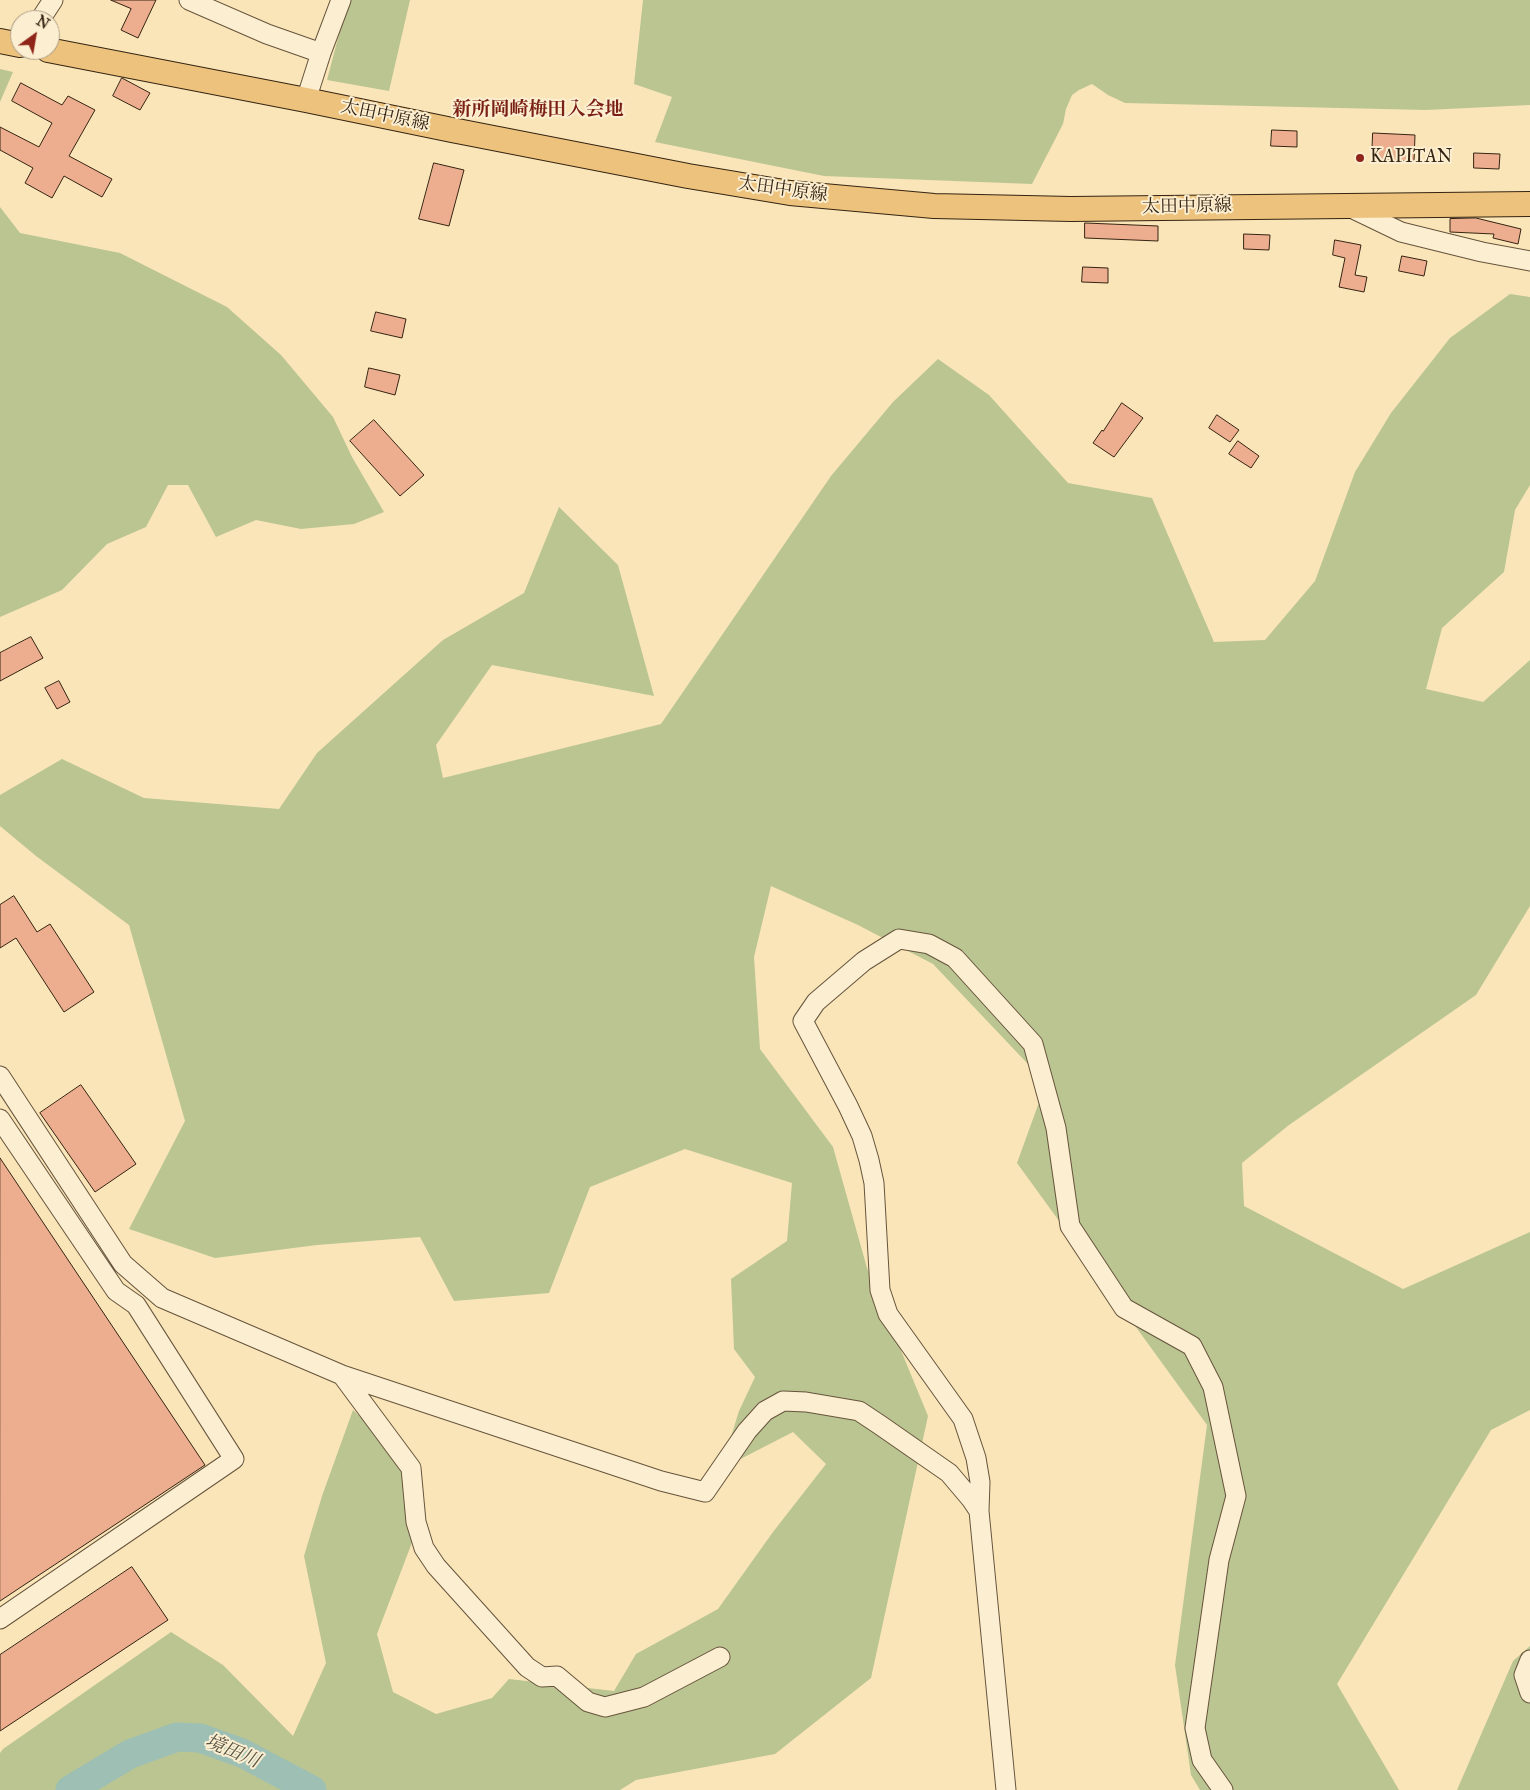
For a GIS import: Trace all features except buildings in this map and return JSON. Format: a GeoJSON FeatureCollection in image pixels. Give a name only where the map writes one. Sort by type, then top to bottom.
{"type":"FeatureCollection","features":[{"type":"Feature","properties":{"kind":"main road","name":"太田中原線"},"geometry":{"type":"LineString","coordinates":[[60,52],[688,176],[790,193],[934,206],[1071,209],[1530,204]]}},
{"type":"Feature","properties":{"kind":"street"},"geometry":{"type":"LineString","coordinates":[[189,0],[267,34],[321,53]]}},
{"type":"Feature","properties":{"kind":"street"},"geometry":{"type":"LineString","coordinates":[[306,100],[341,0]]}},
{"type":"Feature","properties":{"kind":"street"},"geometry":{"type":"LineString","coordinates":[[1346,206],[1400,232],[1482,252],[1530,260]]}},
{"type":"Feature","properties":{"kind":"street"},"geometry":{"type":"LineString","coordinates":[[1006,1790],[979,1511],[980,1482],[976,1458],[963,1419],[888,1314],[880,1290],[874,1183],[869,1160],[862,1136],[848,1106],[803,1021],[816,1002],[864,961],[898,939],[929,944],[954,958],[1033,1044],[1056,1128],[1070,1226],[1124,1308],[1192,1346],[1213,1387],[1236,1496],[1220,1560],[1195,1728],[1202,1760],[1223,1790]]}},
{"type":"Feature","properties":{"kind":"street"},"geometry":{"type":"LineString","coordinates":[[0,1076],[123,1264],[162,1298],[342,1375],[661,1481],[705,1492],[747,1431],[765,1411],[783,1401],[806,1402],[859,1411],[949,1473],[979,1511]]}},
{"type":"Feature","properties":{"kind":"street"},"geometry":{"type":"LineString","coordinates":[[0,1120],[116,1291],[136,1305],[234,1460],[0,1619]]}},
{"type":"Feature","properties":{"kind":"street"},"geometry":{"type":"LineString","coordinates":[[342,1375],[411,1468],[416,1522],[424,1548],[441,1572],[527,1667],[542,1677],[557,1676],[588,1702],[605,1707],[644,1697],[720,1658]]}},
{"type":"Feature","properties":{"kind":"street"},"geometry":{"type":"LineString","coordinates":[[1530,1660],[1524,1675],[1530,1693]]}},
{"type":"Feature","properties":{"kind":"green space"},"geometry":{"type":"Polygon","coordinates":[[[348,0],[410,0],[389,91],[327,80],[348,0]]]}},
{"type":"Feature","properties":{"kind":"green space"},"geometry":{"type":"Polygon","coordinates":[[[643,0],[1530,0],[1530,105],[1426,110],[1125,103],[1108,95],[1092,84],[1072,95],[1066,109],[1063,124],[1032,184],[824,176],[655,142],[672,97],[634,84],[643,0]]]}},
{"type":"Feature","properties":{"kind":"green space"},"geometry":{"type":"Polygon","coordinates":[[[0,69],[13,72],[0,102],[0,69]]]}},
{"type":"Feature","properties":{"kind":"green space"},"geometry":{"type":"Polygon","coordinates":[[[0,207],[20,233],[120,253],[227,307],[281,355],[333,417],[352,457],[384,512],[354,524],[301,529],[256,520],[216,537],[188,485],[168,485],[146,527],[107,544],[62,590],[0,617],[0,207]]]}},
{"type":"Feature","properties":{"kind":"green space"},"geometry":{"type":"Polygon","coordinates":[[[1510,294],[1530,297],[1530,485],[1515,510],[1504,572],[1442,628],[1426,689],[1483,702],[1530,660],[1530,906],[1476,995],[1289,1125],[1242,1163],[1244,1206],[1403,1289],[1530,1232],[1530,1410],[1491,1430],[1337,1684],[1399,1790],[1200,1790],[1191,1775],[1175,1665],[1207,1425],[1017,1163],[1046,1083],[933,964],[858,925],[771,886],[754,957],[760,1049],[833,1147],[867,1268],[928,1416],[871,1678],[775,1754],[636,1780],[620,1790],[94,1790],[133,1759],[185,1750],[130,1754],[92,1790],[0,1790],[0,1753],[3,1749],[171,1632],[223,1665],[293,1736],[326,1663],[304,1556],[322,1496],[353,1410],[402,1456],[413,1540],[377,1634],[393,1692],[436,1714],[492,1698],[509,1679],[614,1691],[636,1654],[718,1609],[773,1532],[826,1464],[793,1432],[721,1469],[739,1411],[755,1377],[734,1349],[731,1279],[787,1241],[792,1183],[685,1149],[590,1187],[549,1293],[454,1301],[420,1237],[317,1245],[215,1258],[129,1229],[185,1121],[129,925],[36,856],[0,826],[0,795],[62,759],[144,798],[279,809],[317,753],[443,640],[524,593],[559,507],[618,565],[654,696],[492,665],[436,745],[443,778],[661,724],[831,476],[893,402],[938,359],[989,395],[1068,483],[1152,498],[1214,642],[1265,640],[1315,581],[1355,472],[1391,413],[1450,338],[1510,294]],[[227,1748],[206,1749],[285,1779],[227,1748]]]}},
{"type":"Feature","properties":{"kind":"green space"},"geometry":{"type":"Polygon","coordinates":[[[1530,1646],[1530,1790],[1457,1790],[1513,1661],[1530,1646]]]}},
{"type":"Feature","properties":{"kind":"waterway","name":"境田川"},"geometry":{"type":"LineString","coordinates":[[70,1790],[130,1754],[177,1737],[200,1738],[242,1753],[312,1790]]}},
{"type":"Feature","properties":{"kind":"place","name":"KAPITAN"},"geometry":{"type":"Point","coordinates":[1360,158]}},
{"type":"Feature","properties":{"kind":"district","name":"新所岡崎梅田入会地"},"geometry":{"type":"Point","coordinates":[538,110]}}]}
